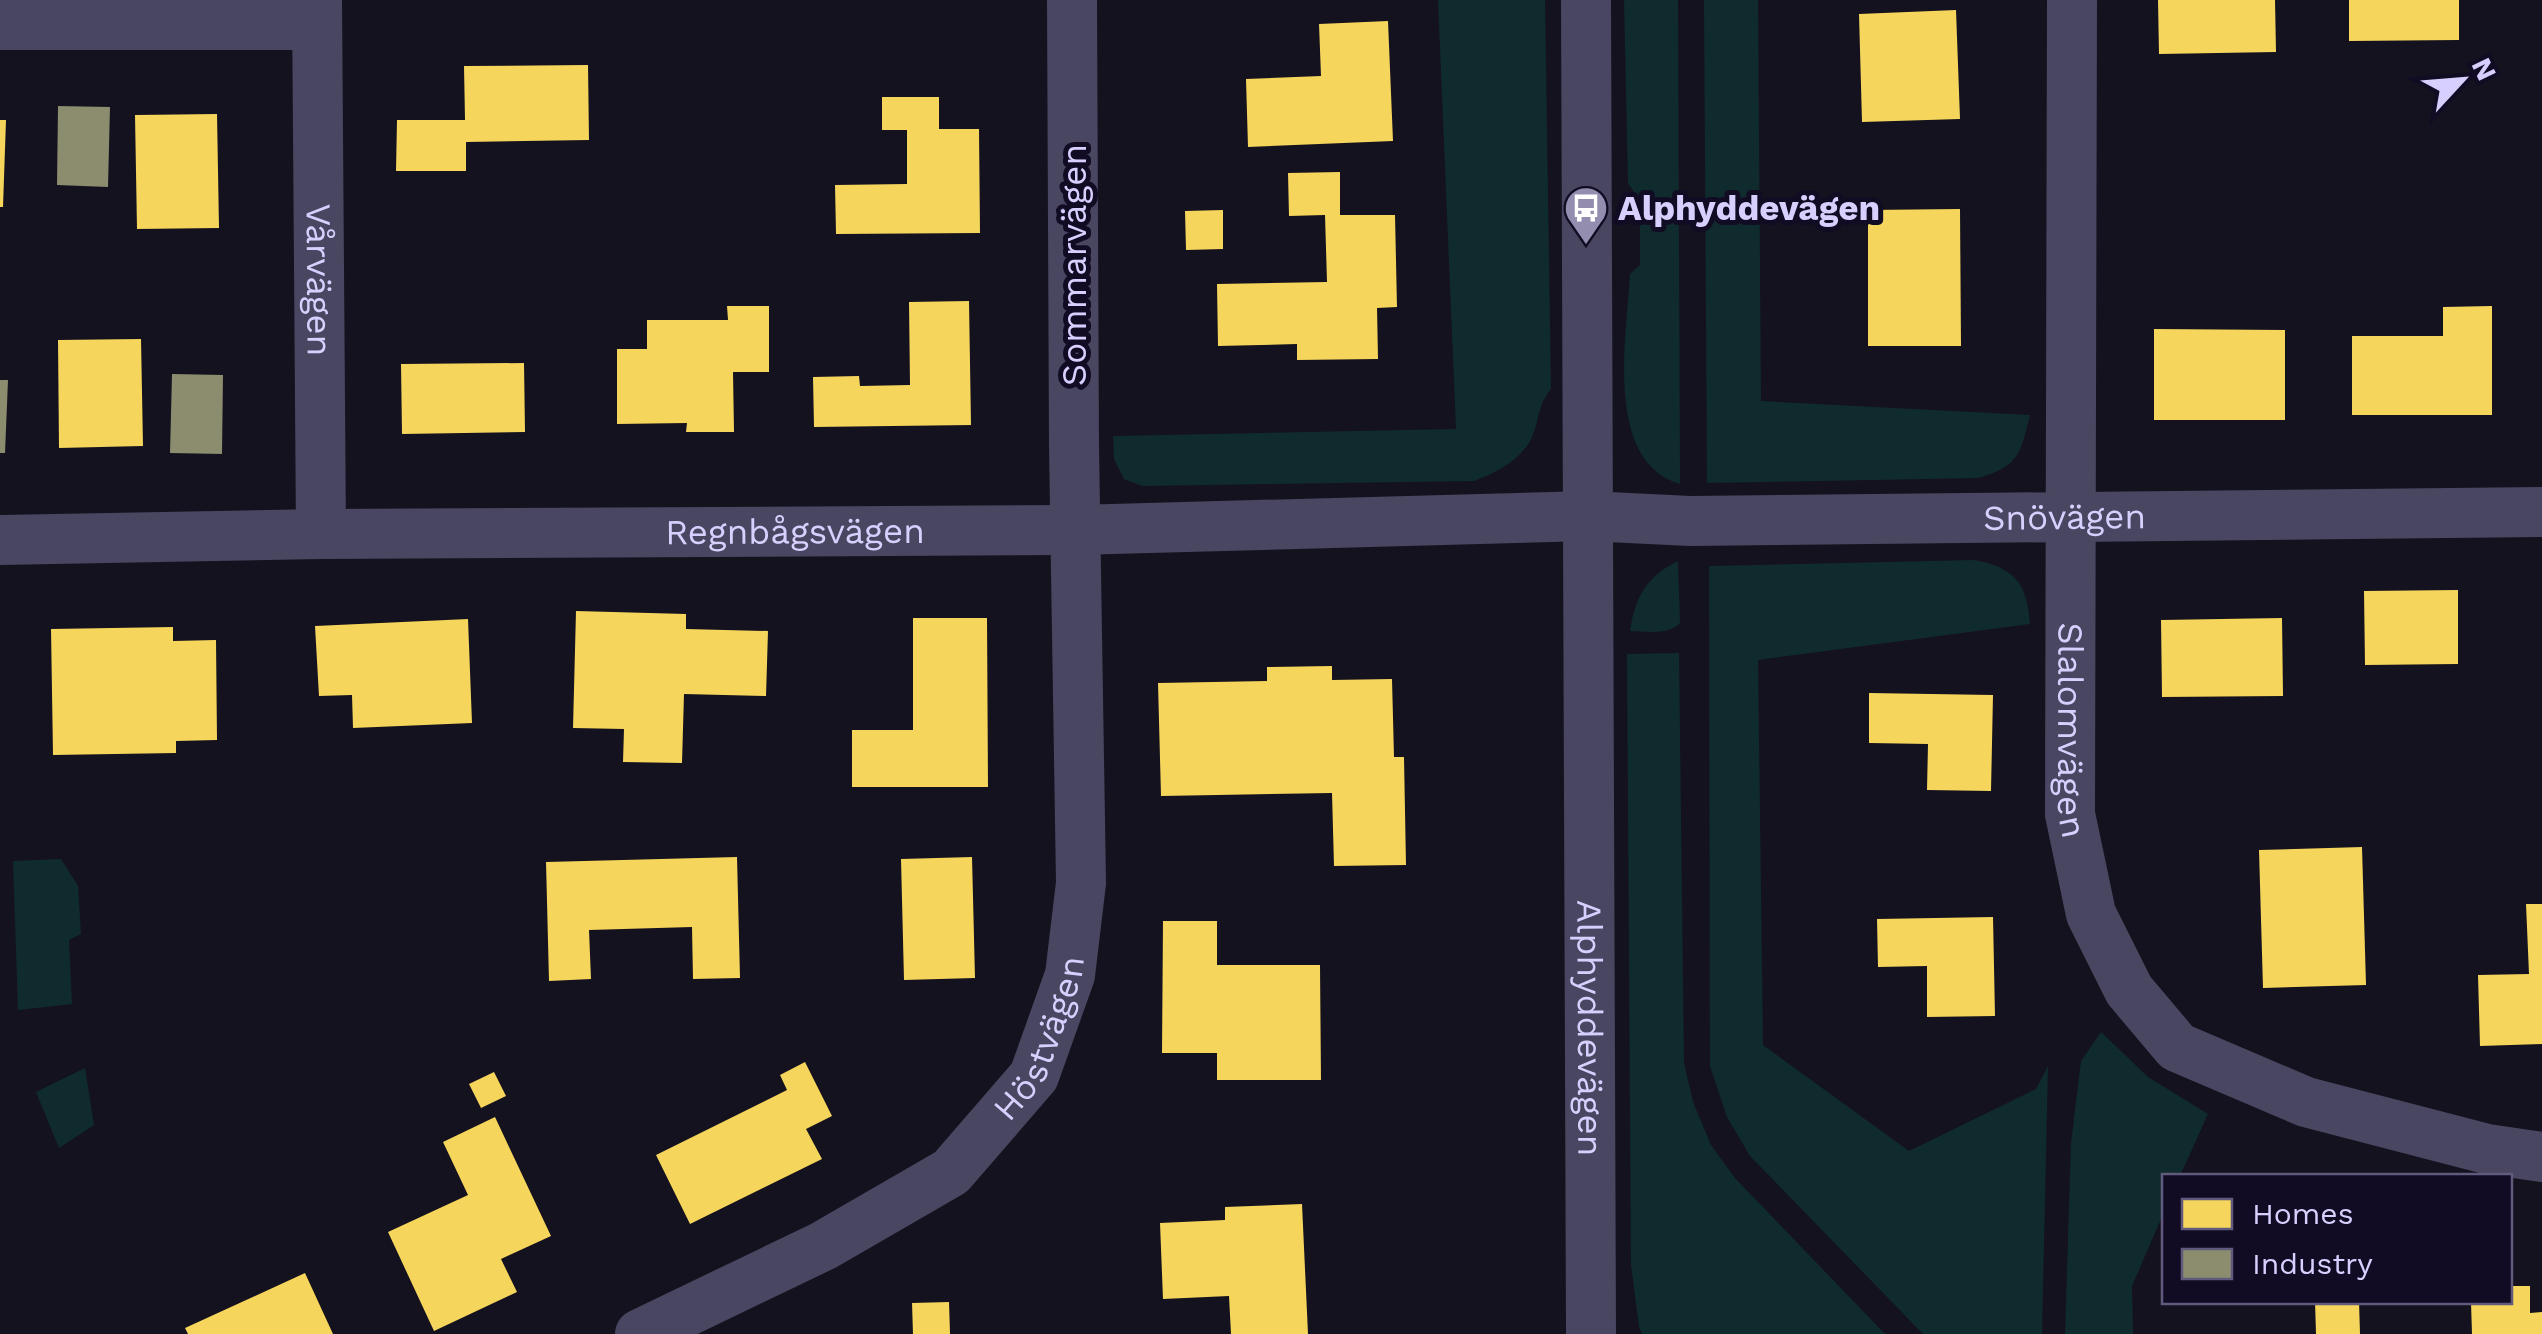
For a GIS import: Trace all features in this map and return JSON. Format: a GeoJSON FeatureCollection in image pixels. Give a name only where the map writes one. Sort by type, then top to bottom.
{"type":"FeatureCollection","features":[{"type":"Feature","properties":{"kind":"street","name":"Sommarvägen"},"geometry":{"type":"LineString","coordinates":[[1072,0],[1075,530]]}},
{"type":"Feature","properties":{"kind":"street","name":"Alphyddevägen"},"geometry":{"type":"LineString","coordinates":[[1586,0],[1592,1334]]}},
{"type":"Feature","properties":{"kind":"street","name":"Slalomvägen"},"geometry":{"type":"LineString","coordinates":[[2072,0],[2070,814],[2091,914],[2129,990],[2177,1046],[2306,1102],[2487,1148],[2542,1157]]}},
{"type":"Feature","properties":{"kind":"street","name":"Vårvägen"},"geometry":{"type":"LineString","coordinates":[[0,25],[317,13],[321,534]]}},
{"type":"Feature","properties":{"kind":"street","name":"Snövägen"},"geometry":{"type":"LineString","coordinates":[[1588,516],[1690,521],[2542,512]]}},
{"type":"Feature","properties":{"kind":"street","name":"Regnbågsvägen"},"geometry":{"type":"LineString","coordinates":[[0,540],[321,534],[1075,530],[1588,516]]}},
{"type":"Feature","properties":{"kind":"street","name":"Höstvägen"},"geometry":{"type":"LineString","coordinates":[[640,1334],[822,1246],[951,1172],[1034,1076],[1070,975],[1082,883],[1075,530]]}},
{"type":"Feature","properties":{"kind":"green space"},"geometry":{"type":"Polygon","coordinates":[[[1438,0],[1545,0],[1551,389],[1542,403],[1529,443],[1504,466],[1474,481],[1142,486],[1124,479],[1114,459],[1113,436],[1456,429],[1438,0]]]}},
{"type":"Feature","properties":{"kind":"green space"},"geometry":{"type":"Polygon","coordinates":[[[1624,0],[1678,0],[1680,484],[1656,471],[1639,450],[1625,393],[1630,274],[1640,265],[1640,201],[1628,183],[1624,0]]]}},
{"type":"Feature","properties":{"kind":"green space"},"geometry":{"type":"Polygon","coordinates":[[[1704,0],[1758,0],[1761,401],[2030,415],[2020,449],[2011,463],[1979,478],[1707,483],[1704,0]]]}},
{"type":"Feature","properties":{"kind":"green space"},"geometry":{"type":"Polygon","coordinates":[[[1974,560],[2000,568],[2016,580],[2026,598],[2030,624],[1758,660],[1763,1045],[1909,1151],[2036,1089],[2048,1066],[2042,1334],[1923,1334],[1750,1156],[1727,1117],[1710,1066],[1709,566],[1974,560]]]}},
{"type":"Feature","properties":{"kind":"green space"},"geometry":{"type":"Polygon","coordinates":[[[1678,561],[1680,623],[1663,631],[1630,631],[1644,589],[1658,573],[1678,561]]]}},
{"type":"Feature","properties":{"kind":"green space"},"geometry":{"type":"Polygon","coordinates":[[[1679,653],[1684,1063],[1693,1102],[1711,1145],[1735,1178],[1885,1334],[1642,1334],[1639,1327],[1631,1265],[1627,654],[1679,653]]]}},
{"type":"Feature","properties":{"kind":"green space"},"geometry":{"type":"Polygon","coordinates":[[[61,859],[78,886],[81,934],[69,940],[72,1004],[18,1010],[13,861],[61,859]]]}},
{"type":"Feature","properties":{"kind":"green space"},"geometry":{"type":"Polygon","coordinates":[[[2101,1032],[2148,1077],[2208,1114],[2181,1174],[2162,1174],[2162,1217],[2132,1286],[2133,1334],[2065,1334],[2071,1143],[2081,1061],[2101,1032]]]}},
{"type":"Feature","properties":{"kind":"green space"},"geometry":{"type":"Polygon","coordinates":[[[85,1068],[94,1125],[59,1148],[36,1092],[85,1068]]]}},
{"type":"Feature","properties":{"kind":"building: Homes"},"geometry":{"type":"Polygon","coordinates":[[[2158,0],[2275,0],[2276,52],[2159,54],[2158,0]]]}},
{"type":"Feature","properties":{"kind":"building: Homes"},"geometry":{"type":"Polygon","coordinates":[[[2349,0],[2459,0],[2459,40],[2349,41],[2349,0]]]}},
{"type":"Feature","properties":{"kind":"building: Homes"},"geometry":{"type":"Polygon","coordinates":[[[1956,10],[1960,119],[1862,122],[1859,14],[1956,10]]]}},
{"type":"Feature","properties":{"kind":"building: Homes"},"geometry":{"type":"Polygon","coordinates":[[[1388,21],[1393,141],[1248,147],[1246,79],[1321,76],[1319,24],[1388,21]]]}},
{"type":"Feature","properties":{"kind":"building: Homes"},"geometry":{"type":"Polygon","coordinates":[[[588,65],[589,140],[466,142],[466,171],[396,171],[397,120],[465,120],[464,66],[588,65]]]}},
{"type":"Feature","properties":{"kind":"building: Homes"},"geometry":{"type":"Polygon","coordinates":[[[882,97],[939,97],[939,129],[979,129],[980,233],[836,234],[835,185],[907,184],[907,130],[882,130],[882,97]]]}},
{"type":"Feature","properties":{"kind":"building: Homes"},"geometry":{"type":"Polygon","coordinates":[[[217,114],[219,228],[137,229],[135,115],[217,114]]]}},
{"type":"Feature","properties":{"kind":"building: Homes"},"geometry":{"type":"Polygon","coordinates":[[[0,120],[6,120],[3,207],[0,207],[0,120]]]}},
{"type":"Feature","properties":{"kind":"building: Homes"},"geometry":{"type":"Polygon","coordinates":[[[1340,172],[1340,215],[1395,215],[1397,307],[1377,308],[1378,359],[1297,360],[1297,344],[1218,346],[1217,284],[1327,282],[1325,215],[1289,216],[1288,173],[1340,172]]]}},
{"type":"Feature","properties":{"kind":"building: Homes"},"geometry":{"type":"Polygon","coordinates":[[[1960,209],[1961,346],[1868,346],[1868,210],[1960,209]]]}},
{"type":"Feature","properties":{"kind":"building: Homes"},"geometry":{"type":"Polygon","coordinates":[[[1223,210],[1223,249],[1186,250],[1185,211],[1223,210]]]}},
{"type":"Feature","properties":{"kind":"building: Homes"},"geometry":{"type":"Polygon","coordinates":[[[969,301],[971,425],[814,427],[813,377],[859,376],[860,386],[910,385],[909,302],[969,301]]]}},
{"type":"Feature","properties":{"kind":"building: Homes"},"geometry":{"type":"Polygon","coordinates":[[[727,306],[769,306],[769,372],[733,372],[734,432],[686,432],[687,423],[617,424],[617,349],[647,349],[647,320],[728,320],[727,306]]]}},
{"type":"Feature","properties":{"kind":"building: Homes"},"geometry":{"type":"Polygon","coordinates":[[[2492,306],[2492,415],[2352,415],[2352,336],[2443,336],[2443,307],[2492,306]]]}},
{"type":"Feature","properties":{"kind":"building: Homes"},"geometry":{"type":"Polygon","coordinates":[[[2154,329],[2285,330],[2285,420],[2154,420],[2154,329]]]}},
{"type":"Feature","properties":{"kind":"building: Homes"},"geometry":{"type":"Polygon","coordinates":[[[141,339],[143,446],[59,448],[58,340],[141,339]]]}},
{"type":"Feature","properties":{"kind":"building: Homes"},"geometry":{"type":"Polygon","coordinates":[[[524,363],[525,432],[402,434],[401,364],[524,363]]]}},
{"type":"Feature","properties":{"kind":"building: Homes"},"geometry":{"type":"Polygon","coordinates":[[[2458,590],[2458,664],[2365,665],[2364,591],[2458,590]]]}},
{"type":"Feature","properties":{"kind":"building: Homes"},"geometry":{"type":"Polygon","coordinates":[[[576,611],[686,614],[686,629],[768,631],[766,696],[684,694],[682,763],[623,762],[624,729],[573,728],[576,611]]]}},
{"type":"Feature","properties":{"kind":"building: Homes"},"geometry":{"type":"Polygon","coordinates":[[[913,618],[987,618],[988,787],[852,787],[852,730],[913,730],[913,618]]]}},
{"type":"Feature","properties":{"kind":"building: Homes"},"geometry":{"type":"Polygon","coordinates":[[[2282,618],[2283,696],[2162,697],[2161,620],[2282,618]]]}},
{"type":"Feature","properties":{"kind":"building: Homes"},"geometry":{"type":"Polygon","coordinates":[[[468,619],[472,723],[353,728],[352,695],[319,696],[315,626],[468,619]]]}},
{"type":"Feature","properties":{"kind":"building: Homes"},"geometry":{"type":"Polygon","coordinates":[[[173,627],[173,641],[216,640],[217,740],[176,741],[176,753],[53,755],[51,629],[173,627]]]}},
{"type":"Feature","properties":{"kind":"building: Homes"},"geometry":{"type":"Polygon","coordinates":[[[1332,666],[1332,680],[1392,679],[1394,757],[1404,757],[1406,865],[1334,866],[1332,793],[1161,796],[1158,683],[1267,681],[1267,667],[1332,666]]]}},
{"type":"Feature","properties":{"kind":"building: Homes"},"geometry":{"type":"Polygon","coordinates":[[[1869,693],[1993,695],[1991,791],[1927,790],[1928,744],[1869,743],[1869,693]]]}},
{"type":"Feature","properties":{"kind":"building: Homes"},"geometry":{"type":"Polygon","coordinates":[[[2362,847],[2366,985],[2263,988],[2259,850],[2362,847]]]}},
{"type":"Feature","properties":{"kind":"building: Homes"},"geometry":{"type":"Polygon","coordinates":[[[737,857],[740,978],[693,979],[692,927],[589,930],[591,979],[549,981],[546,862],[737,857]]]}},
{"type":"Feature","properties":{"kind":"building: Homes"},"geometry":{"type":"Polygon","coordinates":[[[972,857],[975,978],[904,980],[901,859],[972,857]]]}},
{"type":"Feature","properties":{"kind":"building: Homes"},"geometry":{"type":"Polygon","coordinates":[[[2526,904],[2542,904],[2542,1044],[2480,1046],[2478,975],[2529,974],[2526,904]]]}},
{"type":"Feature","properties":{"kind":"building: Homes"},"geometry":{"type":"Polygon","coordinates":[[[1993,917],[1995,1016],[1927,1017],[1927,966],[1878,967],[1877,919],[1993,917]]]}},
{"type":"Feature","properties":{"kind":"building: Homes"},"geometry":{"type":"Polygon","coordinates":[[[1163,921],[1217,921],[1217,965],[1320,965],[1321,1080],[1217,1080],[1217,1053],[1162,1053],[1163,921]]]}},
{"type":"Feature","properties":{"kind":"building: Homes"},"geometry":{"type":"Polygon","coordinates":[[[805,1062],[832,1116],[806,1129],[822,1159],[690,1224],[656,1155],[787,1090],[780,1075],[805,1062]]]}},
{"type":"Feature","properties":{"kind":"building: Homes"},"geometry":{"type":"Polygon","coordinates":[[[494,1072],[506,1096],[481,1108],[469,1084],[494,1072]]]}},
{"type":"Feature","properties":{"kind":"building: Homes"},"geometry":{"type":"Polygon","coordinates":[[[495,1117],[551,1236],[501,1259],[517,1292],[434,1331],[388,1232],[468,1195],[443,1142],[495,1117]]]}},
{"type":"Feature","properties":{"kind":"building: Homes"},"geometry":{"type":"Polygon","coordinates":[[[1302,1204],[1308,1334],[1231,1334],[1229,1296],[1163,1299],[1160,1223],[1225,1220],[1225,1207],[1302,1204]]]}},
{"type":"Feature","properties":{"kind":"building: Homes"},"geometry":{"type":"Polygon","coordinates":[[[305,1273],[333,1334],[188,1334],[185,1328],[305,1273]]]}},
{"type":"Feature","properties":{"kind":"building: Homes"},"geometry":{"type":"Polygon","coordinates":[[[2512,1286],[2530,1286],[2530,1313],[2542,1312],[2542,1334],[2472,1334],[2471,1304],[2512,1304],[2512,1286]]]}},
{"type":"Feature","properties":{"kind":"building: Homes"},"geometry":{"type":"Polygon","coordinates":[[[949,1302],[950,1334],[913,1334],[912,1303],[949,1302]]]}},
{"type":"Feature","properties":{"kind":"building: Homes"},"geometry":{"type":"Polygon","coordinates":[[[2315,1304],[2359,1304],[2360,1334],[2316,1334],[2315,1304]]]}},
{"type":"Feature","properties":{"kind":"building: Industry"},"geometry":{"type":"Polygon","coordinates":[[[58,106],[110,107],[108,187],[57,185],[58,106]]]}},
{"type":"Feature","properties":{"kind":"building: Industry"},"geometry":{"type":"Polygon","coordinates":[[[172,374],[223,375],[222,454],[170,453],[172,374]]]}},
{"type":"Feature","properties":{"kind":"building: Industry"},"geometry":{"type":"Polygon","coordinates":[[[0,380],[8,380],[5,453],[0,453],[0,380]]]}},
{"type":"Feature","properties":{"kind":"place","name":"Alphyddevägen"},"geometry":{"type":"Point","coordinates":[1586,246]}}]}
